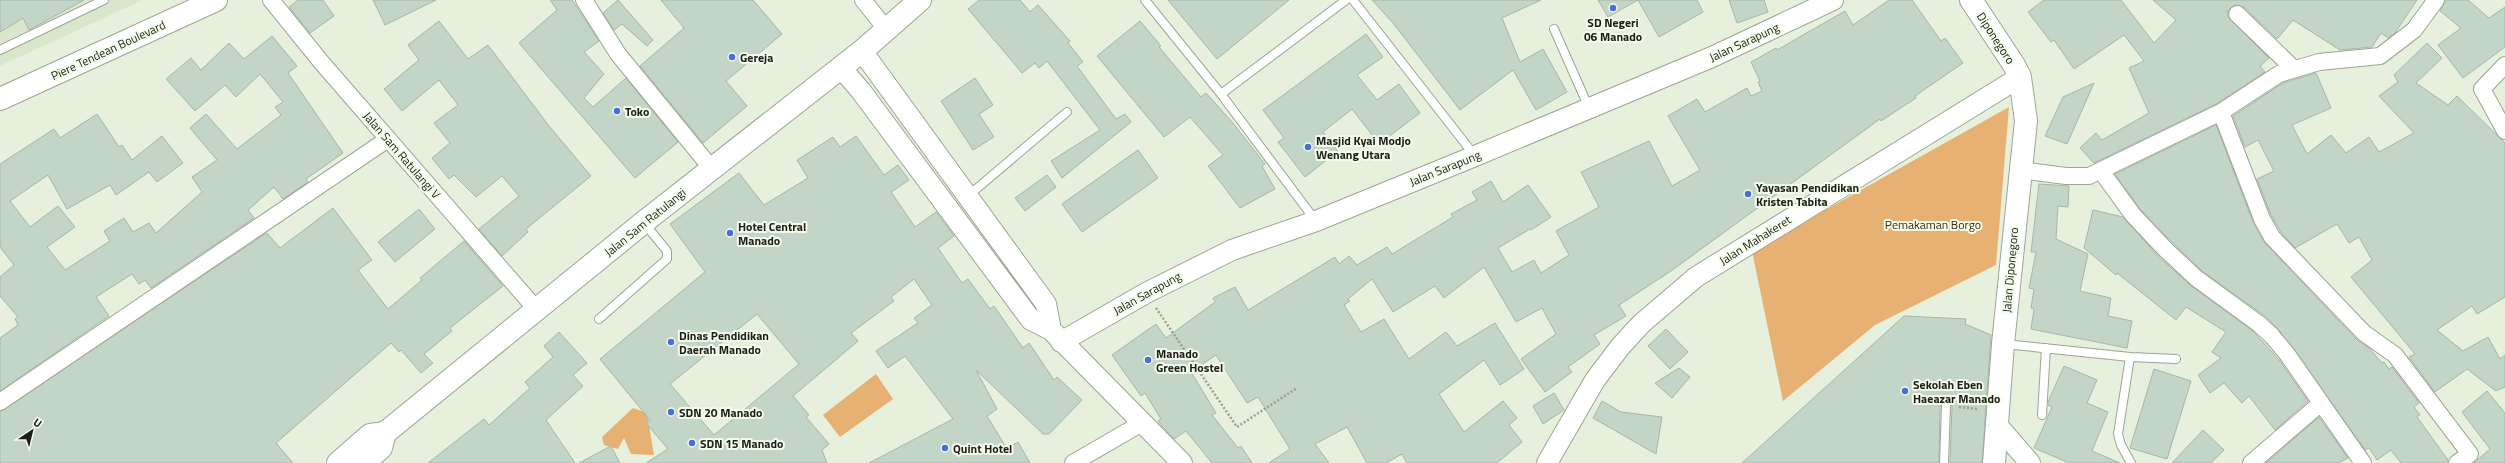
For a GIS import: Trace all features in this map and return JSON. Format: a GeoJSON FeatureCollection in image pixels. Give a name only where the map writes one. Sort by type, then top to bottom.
{"type":"FeatureCollection","features":[{"type":"Feature","properties":{"kind":"main road","name":"Piere Tendean Boulevard"},"geometry":{"type":"LineString","coordinates":[[0,99],[216,0]]}},
{"type":"Feature","properties":{"kind":"main road","name":"Diponegoro"},"geometry":{"type":"LineString","coordinates":[[1971,0],[2014,65],[2020,77]]}},
{"type":"Feature","properties":{"kind":"main road","name":"Jalan Sam Ratulangi"},"geometry":{"type":"LineString","coordinates":[[385,433],[644,222],[862,51],[912,4]]}},
{"type":"Feature","properties":{"kind":"main road","name":"Jalan Diponegoro"},"geometry":{"type":"LineString","coordinates":[[1994,463],[2019,170],[2026,121],[2020,77]]}},
{"type":"Feature","properties":{"kind":"main road"},"geometry":{"type":"LineString","coordinates":[[338,463],[370,434],[385,433],[381,448],[363,463]]}},
{"type":"Feature","properties":{"kind":"street","name":"Jalan Sam Ratulangi V"},"geometry":{"type":"LineString","coordinates":[[271,0],[388,139],[536,309]]}},
{"type":"Feature","properties":{"kind":"street"},"geometry":{"type":"LineString","coordinates":[[584,0],[618,54],[712,169]]}},
{"type":"Feature","properties":{"kind":"street"},"geometry":{"type":"LineString","coordinates":[[863,0],[886,29]]}},
{"type":"Feature","properties":{"kind":"street","name":"Jalan Sarapung"},"geometry":{"type":"LineString","coordinates":[[1056,336],[1232,250],[1316,221],[1589,109],[1712,57],[1833,0]]}},
{"type":"Feature","properties":{"kind":"street"},"geometry":{"type":"LineString","coordinates":[[2019,170],[2066,176],[2089,176],[2221,112],[2279,74],[2319,62],[2380,56],[2414,30],[2436,0]]}},
{"type":"Feature","properties":{"kind":"street"},"geometry":{"type":"LineString","coordinates":[[2237,14],[2294,69]]}},
{"type":"Feature","properties":{"kind":"street"},"geometry":{"type":"LineString","coordinates":[[862,51],[1046,304],[1056,336]]}},
{"type":"Feature","properties":{"kind":"street"},"geometry":{"type":"LineString","coordinates":[[2505,65],[2482,89],[2505,131]]}},
{"type":"Feature","properties":{"kind":"street"},"geometry":{"type":"LineString","coordinates":[[841,68],[861,91],[1031,320],[1056,336],[1182,463]]}},
{"type":"Feature","properties":{"kind":"street"},"geometry":{"type":"LineString","coordinates":[[861,91],[880,77]]}},
{"type":"Feature","properties":{"kind":"street","name":"Jalan Mahakeret"},"geometry":{"type":"LineString","coordinates":[[1547,463],[1595,380],[1620,347],[1641,324],[1696,277],[2020,77]]}},
{"type":"Feature","properties":{"kind":"street"},"geometry":{"type":"LineString","coordinates":[[2221,112],[2262,219],[2272,236],[2364,333],[2395,355],[2468,460]]}},
{"type":"Feature","properties":{"kind":"street"},"geometry":{"type":"LineString","coordinates":[[0,402],[388,139]]}},
{"type":"Feature","properties":{"kind":"street"},"geometry":{"type":"LineString","coordinates":[[2101,171],[2133,215],[2196,278],[2259,324],[2272,336],[2287,354],[2320,404],[2363,463]]}},
{"type":"Feature","properties":{"kind":"street"},"geometry":{"type":"LineString","coordinates":[[2251,463],[2320,404]]}},
{"type":"Feature","properties":{"kind":"street"},"geometry":{"type":"LineString","coordinates":[[1998,419],[2030,463]]}},
{"type":"Feature","properties":{"kind":"street"},"geometry":{"type":"LineString","coordinates":[[1073,463],[1142,423]]}},
{"type":"Feature","properties":{"kind":"lane"},"geometry":{"type":"LineString","coordinates":[[0,50],[104,0]]}},
{"type":"Feature","properties":{"kind":"lane"},"geometry":{"type":"LineString","coordinates":[[1145,0],[1221,94],[1316,221]]}},
{"type":"Feature","properties":{"kind":"lane"},"geometry":{"type":"LineString","coordinates":[[1221,94],[1346,0]]}},
{"type":"Feature","properties":{"kind":"lane"},"geometry":{"type":"LineString","coordinates":[[1353,0],[1475,156]]}},
{"type":"Feature","properties":{"kind":"lane"},"geometry":{"type":"LineString","coordinates":[[1554,28],[1589,109]]}},
{"type":"Feature","properties":{"kind":"lane"},"geometry":{"type":"LineString","coordinates":[[967,196],[1068,112]]}},
{"type":"Feature","properties":{"kind":"lane"},"geometry":{"type":"LineString","coordinates":[[599,319],[667,259],[667,251],[644,222]]}},
{"type":"Feature","properties":{"kind":"lane"},"geometry":{"type":"LineString","coordinates":[[2003,344],[2130,357],[2176,359]]}},
{"type":"Feature","properties":{"kind":"lane"},"geometry":{"type":"LineString","coordinates":[[2042,415],[2046,348]]}},
{"type":"Feature","properties":{"kind":"lane"},"geometry":{"type":"LineString","coordinates":[[2130,357],[2118,434],[2120,445],[2131,463]]}},
{"type":"Feature","properties":{"kind":"lane"},"geometry":{"type":"LineString","coordinates":[[1944,463],[1946,406]]}},
{"type":"Feature","properties":{"kind":"path"},"geometry":{"type":"LineString","coordinates":[[1146,293],[1237,427],[1297,388]]}},
{"type":"Feature","properties":{"kind":"path"},"geometry":{"type":"LineString","coordinates":[[1946,406],[1998,419]]}},
{"type":"Feature","properties":{"kind":"shaded area"},"geometry":{"type":"Polygon","coordinates":[[[0,0],[143,0],[0,66],[0,0]]]}},
{"type":"Feature","properties":{"kind":"green space","name":"Pemakaman Borgo"},"geometry":{"type":"Polygon","coordinates":[[[2009,107],[1996,265],[1875,325],[1783,401],[1752,251],[2009,107]]]}},
{"type":"Feature","properties":{"kind":"green space"},"geometry":{"type":"Polygon","coordinates":[[[876,374],[893,399],[840,437],[823,415],[876,374]]]}},
{"type":"Feature","properties":{"kind":"green space"},"geometry":{"type":"Polygon","coordinates":[[[633,408],[647,413],[654,455],[631,454],[624,438],[618,449],[604,445],[602,437],[633,408]]]}},
{"type":"Feature","properties":{"kind":"building"},"geometry":{"type":"Polygon","coordinates":[[[0,0],[84,0],[29,30],[23,18],[0,32],[0,0]]]}},
{"type":"Feature","properties":{"kind":"building"},"geometry":{"type":"Polygon","coordinates":[[[298,0],[323,0],[334,16],[310,33],[289,7],[298,0]]]}},
{"type":"Feature","properties":{"kind":"building"},"geometry":{"type":"Polygon","coordinates":[[[373,0],[436,0],[385,25],[373,0]]]}},
{"type":"Feature","properties":{"kind":"building","name":"Toko"},"geometry":{"type":"Polygon","coordinates":[[[550,0],[572,0],[599,41],[584,52],[604,74],[584,98],[593,107],[626,78],[678,142],[635,178],[519,43],[557,10],[550,0]]]}},
{"type":"Feature","properties":{"kind":"building"},"geometry":{"type":"Polygon","coordinates":[[[618,0],[653,40],[647,46],[622,24],[614,30],[603,13],[618,0]]]}},
{"type":"Feature","properties":{"kind":"building"},"geometry":{"type":"Polygon","coordinates":[[[661,0],[753,0],[782,34],[726,81],[747,106],[703,143],[640,66],[684,28],[661,0]]]}},
{"type":"Feature","properties":{"kind":"building"},"geometry":{"type":"Polygon","coordinates":[[[979,0],[1020,0],[1030,12],[1038,5],[1070,41],[1068,43],[1083,62],[1077,66],[1116,119],[1125,114],[1131,122],[1062,178],[1051,161],[1100,130],[1047,61],[1039,68],[1035,63],[1022,73],[968,9],[979,0]]]}},
{"type":"Feature","properties":{"kind":"building"},"geometry":{"type":"Polygon","coordinates":[[[1168,0],[1289,0],[1217,59],[1168,0]]]}},
{"type":"Feature","properties":{"kind":"building"},"geometry":{"type":"Polygon","coordinates":[[[1372,0],[1541,0],[1502,18],[1520,62],[1543,49],[1567,92],[1536,110],[1513,70],[1460,110],[1393,23],[1372,0]]]}},
{"type":"Feature","properties":{"kind":"building","name":"SD Negeri 06 Manado"},"geometry":{"type":"Polygon","coordinates":[[[1598,0],[1638,0],[1608,17],[1598,0]]]}},
{"type":"Feature","properties":{"kind":"building"},"geometry":{"type":"Polygon","coordinates":[[[1638,0],[1697,0],[1703,12],[1659,37],[1638,0]]]}},
{"type":"Feature","properties":{"kind":"building"},"geometry":{"type":"Polygon","coordinates":[[[1729,0],[1764,0],[1768,12],[1737,23],[1729,0]]]}},
{"type":"Feature","properties":{"kind":"building"},"geometry":{"type":"Polygon","coordinates":[[[1889,0],[1912,0],[1941,41],[1945,38],[1963,63],[1915,96],[1916,98],[1881,121],[1880,119],[1671,271],[1619,305],[1626,316],[1594,335],[1600,344],[1568,367],[1572,372],[1545,392],[1521,359],[1556,334],[1542,308],[1516,322],[1484,267],[1444,298],[1435,286],[1393,312],[1372,279],[1348,299],[1350,301],[1344,305],[1361,332],[1384,319],[1409,359],[1446,332],[1457,346],[1495,323],[1524,369],[1500,385],[1484,360],[1439,394],[1464,432],[1503,401],[1517,418],[1509,425],[1522,442],[1497,463],[1407,463],[1402,454],[1386,463],[1367,463],[1347,427],[1315,444],[1329,463],[1269,463],[1290,449],[1258,397],[1247,403],[1216,355],[1191,372],[1216,413],[1212,415],[1238,448],[1241,446],[1252,463],[1212,463],[1186,431],[1174,439],[1158,421],[1161,419],[1145,393],[1141,396],[1112,355],[1156,324],[1166,338],[1215,302],[1213,298],[1235,287],[1248,310],[1335,257],[1339,264],[1349,256],[1357,265],[1387,247],[1392,254],[1453,217],[1451,214],[1477,200],[1472,192],[1491,181],[1503,202],[1528,185],[1551,217],[1498,248],[1512,272],[1534,260],[1541,273],[1569,255],[1556,231],[1599,207],[1581,172],[1649,141],[1672,186],[1700,170],[1668,116],[1697,99],[1705,112],[1747,88],[1751,96],[1762,91],[1758,82],[1760,81],[1751,62],[1776,48],[1777,50],[1845,11],[1853,25],[1889,0]]]}},
{"type":"Feature","properties":{"kind":"building"},"geometry":{"type":"Polygon","coordinates":[[[2044,0],[2121,0],[2154,43],[2176,20],[2153,0],[2417,0],[2395,33],[2388,38],[2381,33],[2372,47],[2340,50],[2293,20],[2277,39],[2244,7],[2234,5],[2228,11],[2228,17],[2269,58],[2260,66],[2265,72],[2216,104],[2094,163],[2080,148],[2096,133],[2102,140],[2149,113],[2129,68],[2144,61],[2124,35],[2074,69],[2054,40],[2051,42],[2028,12],[2044,0]]]}},
{"type":"Feature","properties":{"kind":"building"},"geometry":{"type":"Polygon","coordinates":[[[2445,0],[2468,0],[2489,18],[2505,7],[2505,47],[2463,78],[2438,45],[2461,28],[2440,11],[2445,0]]]}},
{"type":"Feature","properties":{"kind":"building"},"geometry":{"type":"Polygon","coordinates":[[[439,21],[468,59],[488,45],[549,126],[591,176],[526,229],[528,232],[502,256],[479,229],[519,196],[502,176],[476,197],[454,175],[449,179],[432,158],[450,143],[434,123],[458,105],[439,80],[402,111],[384,89],[419,60],[408,45],[439,21]]]}},
{"type":"Feature","properties":{"kind":"building"},"geometry":{"type":"Polygon","coordinates":[[[1140,21],[1161,46],[1159,47],[1201,97],[1206,93],[1232,122],[1265,164],[1262,166],[1275,189],[1240,208],[1208,166],[1223,155],[1190,117],[1164,137],[1097,56],[1140,21]]]}},
{"type":"Feature","properties":{"kind":"building"},"geometry":{"type":"Polygon","coordinates":[[[1366,34],[1383,57],[1357,75],[1377,100],[1399,84],[1420,113],[1379,144],[1352,109],[1323,132],[1338,151],[1305,177],[1278,142],[1284,138],[1263,110],[1366,34]]]}},
{"type":"Feature","properties":{"kind":"building"},"geometry":{"type":"Polygon","coordinates":[[[272,36],[297,66],[288,73],[343,153],[306,179],[308,182],[283,199],[274,187],[248,210],[254,218],[151,288],[145,280],[139,284],[132,274],[96,297],[109,316],[0,391],[0,338],[18,325],[15,319],[18,317],[0,296],[0,277],[14,265],[0,247],[0,164],[54,129],[60,138],[97,114],[119,147],[122,145],[132,160],[162,136],[183,163],[157,182],[149,172],[116,195],[110,185],[67,209],[48,175],[10,201],[30,227],[58,206],[75,227],[47,247],[65,270],[110,241],[104,231],[124,218],[133,232],[149,223],[156,233],[202,192],[192,177],[217,160],[190,128],[206,114],[237,149],[281,115],[275,107],[283,102],[260,74],[236,97],[225,85],[195,111],[166,79],[191,58],[201,70],[229,43],[244,59],[272,36]]]}},
{"type":"Feature","properties":{"kind":"building"},"geometry":{"type":"Polygon","coordinates":[[[2427,43],[2442,58],[2416,83],[2448,105],[2457,96],[2505,143],[2505,297],[2477,314],[2472,306],[2437,330],[2463,351],[2488,337],[2500,359],[2505,355],[2505,387],[2496,391],[2467,369],[2435,392],[2409,357],[2415,354],[2351,277],[2372,260],[2359,237],[2349,243],[2337,224],[2295,248],[2280,231],[2271,215],[2257,179],[2274,171],[2258,140],[2245,147],[2233,116],[2283,83],[2316,73],[2331,108],[2292,125],[2307,154],[2331,135],[2346,153],[2369,137],[2379,152],[2414,133],[2379,96],[2398,82],[2394,75],[2427,43]]]}},
{"type":"Feature","properties":{"kind":"building"},"geometry":{"type":"Polygon","coordinates":[[[975,78],[993,105],[979,114],[994,137],[973,150],[941,101],[975,78]]]}},
{"type":"Feature","properties":{"kind":"building"},"geometry":{"type":"Polygon","coordinates":[[[2094,83],[2067,144],[2045,136],[2063,97],[2094,83]]]}},
{"type":"Feature","properties":{"kind":"building"},"geometry":{"type":"Polygon","coordinates":[[[2216,125],[2253,222],[2264,242],[2357,340],[2369,348],[2382,363],[2384,362],[2389,369],[2392,367],[2419,403],[2414,407],[2420,415],[2417,417],[2448,460],[2448,463],[2401,463],[2391,450],[2377,460],[2369,448],[2365,450],[2279,330],[2265,316],[2202,271],[2140,209],[2115,174],[2216,125]]]}},
{"type":"Feature","properties":{"kind":"building"},"geometry":{"type":"Polygon","coordinates":[[[856,136],[884,175],[898,165],[909,180],[891,192],[915,227],[936,212],[954,236],[938,248],[962,283],[968,279],[990,309],[994,306],[1023,348],[1029,343],[1054,380],[1057,377],[1082,400],[1049,434],[1043,434],[976,370],[997,409],[987,416],[1007,449],[1018,442],[1030,463],[869,463],[953,419],[905,356],[888,368],[876,351],[918,323],[914,318],[932,305],[914,279],[891,297],[894,301],[851,333],[858,341],[793,396],[809,415],[806,417],[829,444],[822,450],[827,463],[646,463],[668,449],[646,423],[650,420],[600,359],[705,272],[670,224],[739,173],[764,205],[808,178],[797,160],[833,137],[840,147],[856,136]],[[757,314],[670,384],[714,435],[799,364],[757,314]]]}},
{"type":"Feature","properties":{"kind":"building"},"geometry":{"type":"Polygon","coordinates":[[[1138,150],[1158,178],[1082,232],[1062,204],[1138,150]]]}},
{"type":"Feature","properties":{"kind":"building"},"geometry":{"type":"Polygon","coordinates":[[[1047,175],[1056,187],[1025,211],[1015,198],[1047,175]]]}},
{"type":"Feature","properties":{"kind":"building"},"geometry":{"type":"Polygon","coordinates":[[[2039,184],[2069,186],[2068,207],[2058,206],[2056,239],[2088,254],[2080,291],[2111,298],[2108,316],[2132,321],[2127,348],[2031,329],[2034,309],[2031,308],[2034,289],[2029,288],[2036,252],[2031,252],[2039,184]]]}},
{"type":"Feature","properties":{"kind":"building"},"geometry":{"type":"Polygon","coordinates":[[[333,208],[372,260],[358,270],[388,309],[422,280],[420,278],[464,241],[503,286],[450,328],[452,331],[424,354],[433,363],[421,373],[401,350],[399,352],[391,343],[276,443],[293,463],[0,463],[0,411],[265,234],[267,233],[280,248],[333,208]]]}},
{"type":"Feature","properties":{"kind":"building"},"geometry":{"type":"Polygon","coordinates":[[[419,209],[435,229],[395,262],[378,242],[419,209]]]}},
{"type":"Feature","properties":{"kind":"building"},"geometry":{"type":"Polygon","coordinates":[[[2093,210],[2123,217],[2158,256],[2190,285],[2253,331],[2279,360],[2308,401],[2275,430],[2249,396],[2242,403],[2224,383],[2210,393],[2198,375],[2221,358],[2212,352],[2226,332],[2186,307],[2176,320],[2117,273],[2116,275],[2084,248],[2093,210]]]}},
{"type":"Feature","properties":{"kind":"building","name":"Sekolah Eben Haeazar Manado"},"geometry":{"type":"Polygon","coordinates":[[[1904,316],[1966,319],[1965,324],[1991,335],[1982,463],[1950,463],[1952,406],[1946,401],[1940,406],[1939,463],[1742,463],[1904,316]]]}},
{"type":"Feature","properties":{"kind":"building"},"geometry":{"type":"Polygon","coordinates":[[[1666,329],[1688,352],[1670,369],[1648,346],[1666,329]]]}},
{"type":"Feature","properties":{"kind":"building"},"geometry":{"type":"Polygon","coordinates":[[[559,332],[587,363],[573,375],[583,386],[546,420],[575,463],[428,463],[484,419],[489,425],[530,388],[525,382],[553,357],[544,346],[559,332]]]}},
{"type":"Feature","properties":{"kind":"building"},"geometry":{"type":"Polygon","coordinates":[[[2064,366],[2097,380],[2087,403],[2108,412],[2092,451],[2120,463],[2069,463],[2034,448],[2052,407],[2048,405],[2048,402],[2064,366]]]}},
{"type":"Feature","properties":{"kind":"building"},"geometry":{"type":"Polygon","coordinates":[[[1679,368],[1690,377],[1672,398],[1655,383],[1679,368]]]}},
{"type":"Feature","properties":{"kind":"building"},"geometry":{"type":"Polygon","coordinates":[[[2154,369],[2191,381],[2167,459],[2130,448],[2154,369]]]}},
{"type":"Feature","properties":{"kind":"building"},"geometry":{"type":"Polygon","coordinates":[[[2487,391],[2505,413],[2505,463],[2474,463],[2490,449],[2462,412],[2487,391]]]}},
{"type":"Feature","properties":{"kind":"building"},"geometry":{"type":"Polygon","coordinates":[[[1554,393],[1564,410],[1543,424],[1533,406],[1554,393]]]}},
{"type":"Feature","properties":{"kind":"building"},"geometry":{"type":"Polygon","coordinates":[[[1602,401],[1621,412],[1662,417],[1656,454],[1593,418],[1602,401]]]}},
{"type":"Feature","properties":{"kind":"building"},"geometry":{"type":"Polygon","coordinates":[[[2319,417],[2348,458],[2339,463],[2266,463],[2319,417]]]}},
{"type":"Feature","properties":{"kind":"building"},"geometry":{"type":"Polygon","coordinates":[[[2203,430],[2224,450],[2211,463],[2172,463],[2203,430]]]}},
{"type":"Feature","properties":{"kind":"building"},"geometry":{"type":"Polygon","coordinates":[[[611,446],[620,463],[579,463],[611,446]]]}},
{"type":"Feature","properties":{"kind":"place","name":"SD Negeri 06 Manado"},"geometry":{"type":"Point","coordinates":[1613,8]}},
{"type":"Feature","properties":{"kind":"place","name":"Gereja"},"geometry":{"type":"Point","coordinates":[732,57]}},
{"type":"Feature","properties":{"kind":"place","name":"Toko"},"geometry":{"type":"Point","coordinates":[617,111]}},
{"type":"Feature","properties":{"kind":"place","name":"Masjid Kyai Modjo Wenang Utara"},"geometry":{"type":"Point","coordinates":[1308,147]}},
{"type":"Feature","properties":{"kind":"place","name":"Yayasan Pendidikan Kristen Tabita"},"geometry":{"type":"Point","coordinates":[1748,194]}},
{"type":"Feature","properties":{"kind":"place","name":"Hotel Central Manado"},"geometry":{"type":"Point","coordinates":[730,233]}},
{"type":"Feature","properties":{"kind":"place","name":"Dinas Pendidikan Daerah Manado"},"geometry":{"type":"Point","coordinates":[671,342]}},
{"type":"Feature","properties":{"kind":"place","name":"Manado Green Hostel"},"geometry":{"type":"Point","coordinates":[1148,360]}},
{"type":"Feature","properties":{"kind":"place","name":"Sekolah Eben Haeazar Manado"},"geometry":{"type":"Point","coordinates":[1905,391]}},
{"type":"Feature","properties":{"kind":"place","name":"SDN 20 Manado"},"geometry":{"type":"Point","coordinates":[671,412]}},
{"type":"Feature","properties":{"kind":"place","name":"SDN 15 Manado"},"geometry":{"type":"Point","coordinates":[692,443]}},
{"type":"Feature","properties":{"kind":"place","name":"Quint Hotel"},"geometry":{"type":"Point","coordinates":[945,448]}}]}
